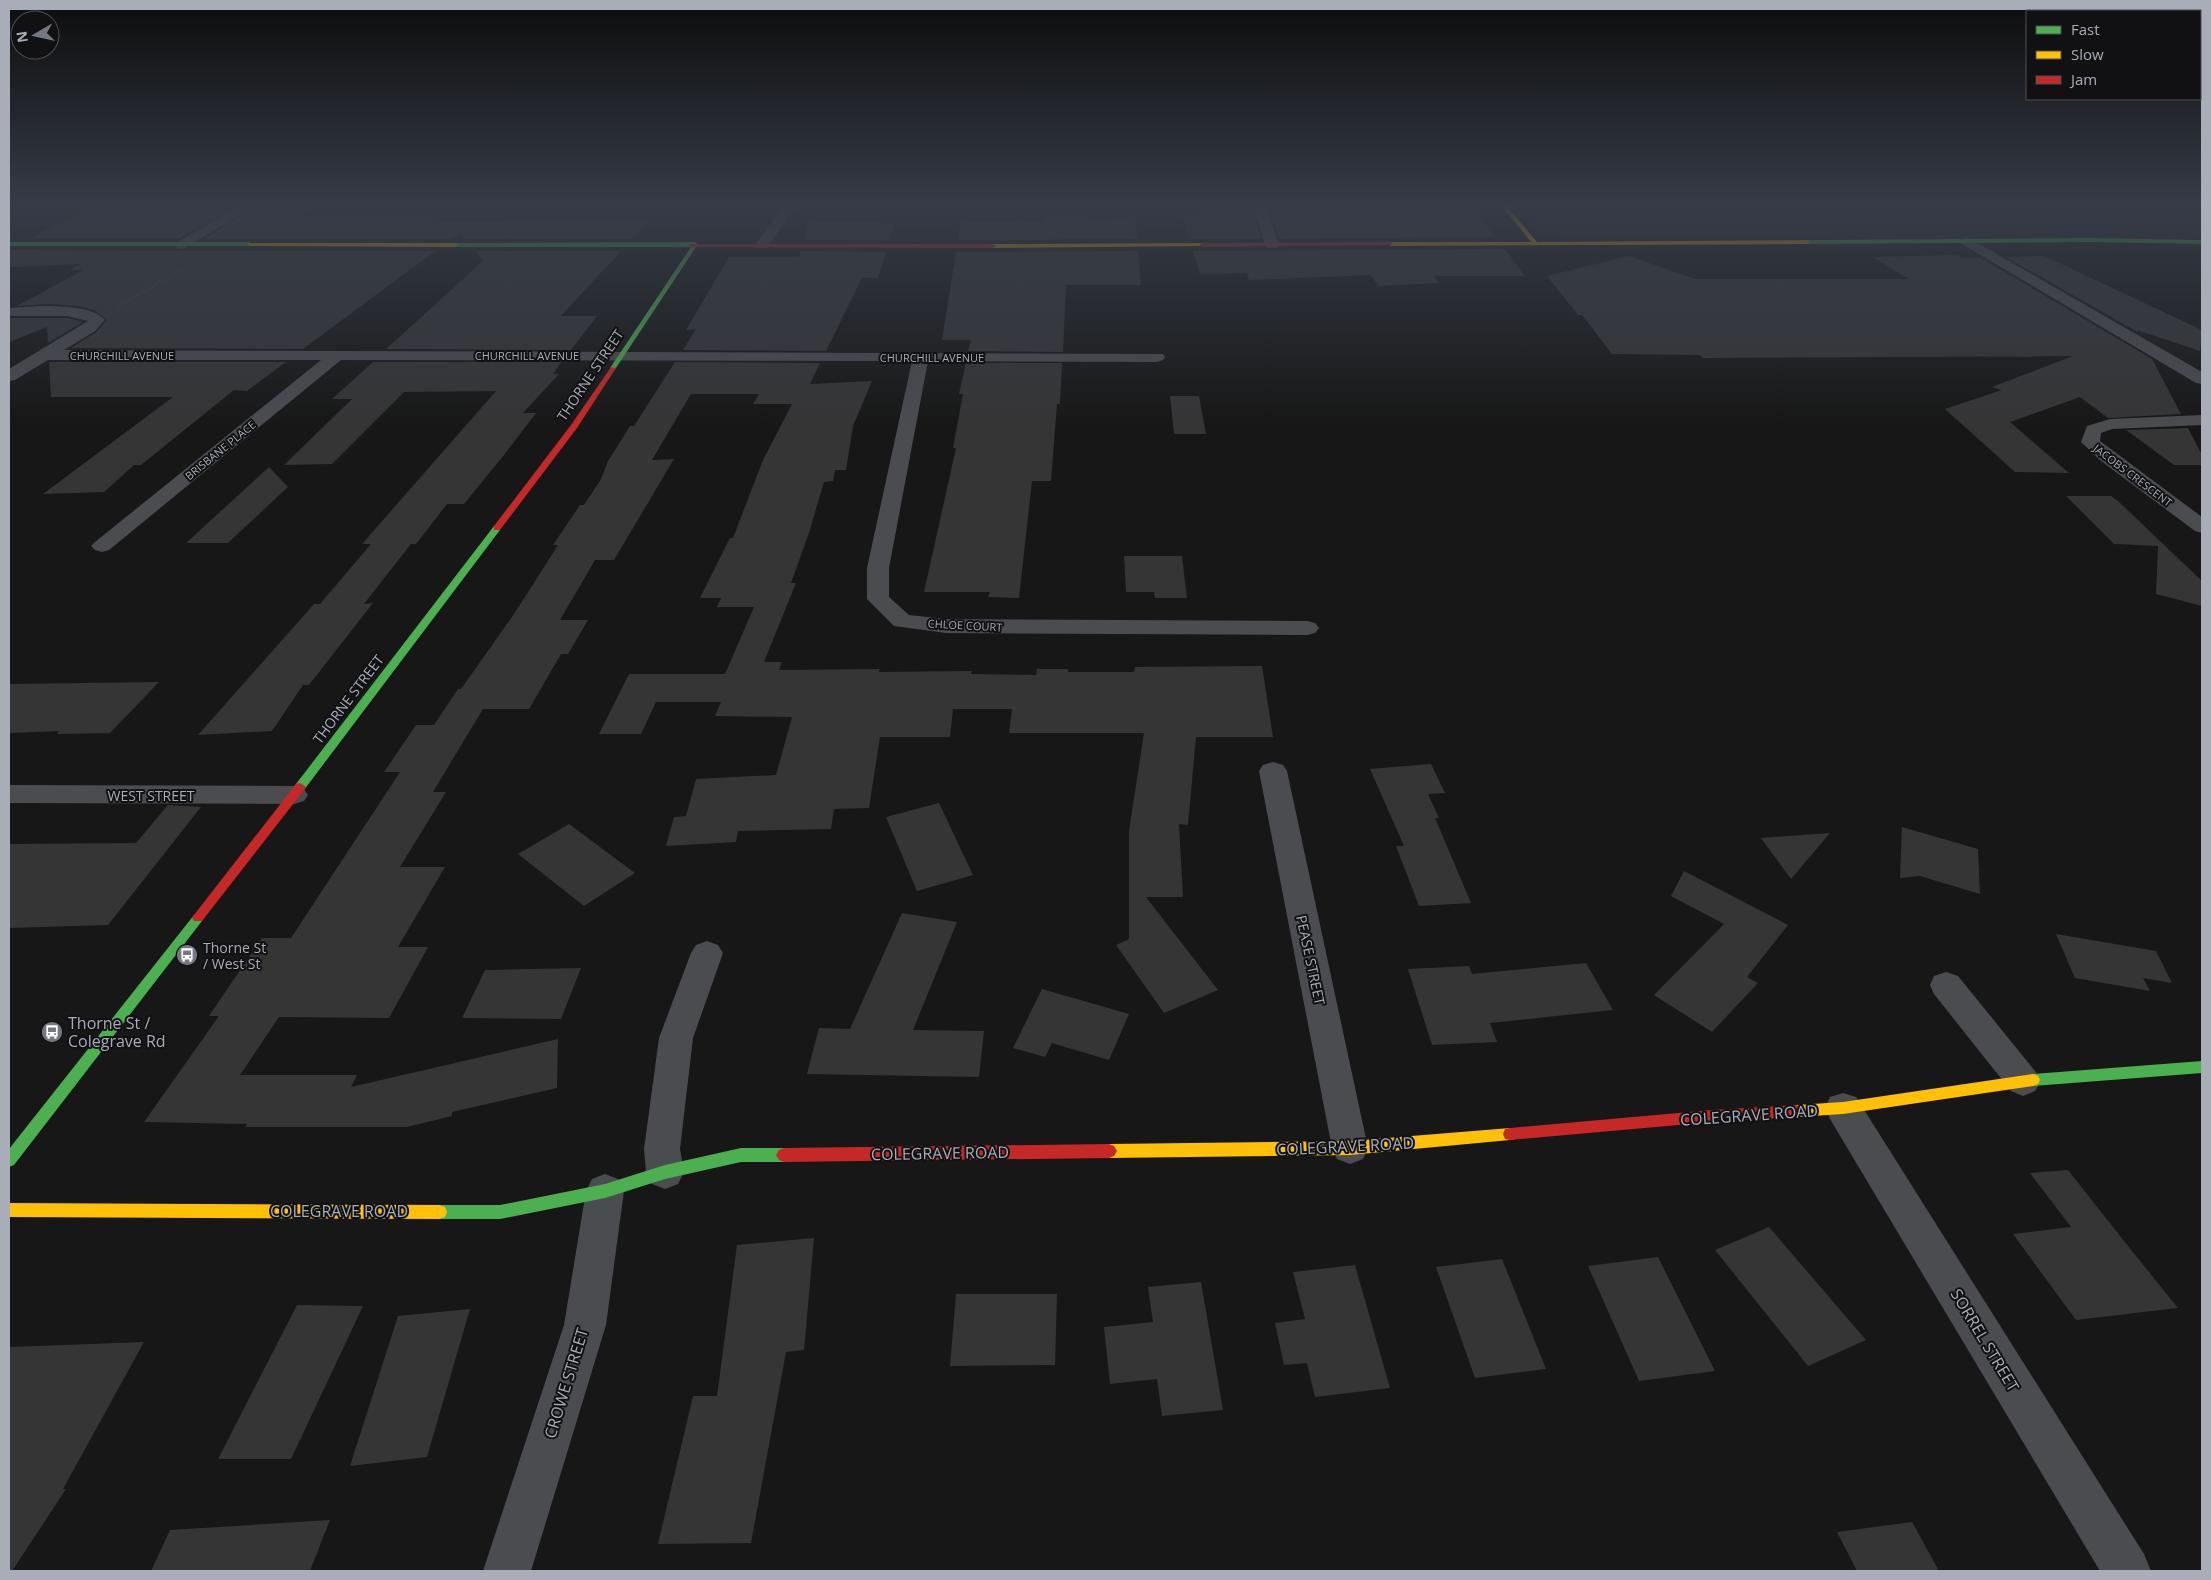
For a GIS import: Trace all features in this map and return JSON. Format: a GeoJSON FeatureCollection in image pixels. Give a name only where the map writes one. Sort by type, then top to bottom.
{"type":"FeatureCollection","features":[{"type":"Feature","properties":{"kind":"main road","name":"THORNE STREET"},"geometry":{"type":"LineString","coordinates":[[9,1160],[294,795],[574,426],[672,279]]}},
{"type":"Feature","properties":{"kind":"main road","name":"COLEGRAVE ROAD"},"geometry":{"type":"LineString","coordinates":[[9,1210],[500,1212],[605,1191],[665,1172],[742,1155],[1350,1148],[1712,1116],[1843,1108],[2023,1081],[2202,1067]]}},
{"type":"Feature","properties":{"kind":"street"},"geometry":{"type":"LineString","coordinates":[[2031,279],[2202,379]]}},
{"type":"Feature","properties":{"kind":"street"},"geometry":{"type":"LineString","coordinates":[[9,312],[65,311],[88,314],[96,320],[90,328],[9,376]]}},
{"type":"Feature","properties":{"kind":"street","name":"CHURCHILL AVENUE"},"geometry":{"type":"LineString","coordinates":[[46,355],[1157,357]]}},
{"type":"Feature","properties":{"kind":"street","name":"BRISBANE PLACE"},"geometry":{"type":"LineString","coordinates":[[102,546],[338,355]]}},
{"type":"Feature","properties":{"kind":"street","name":"CHLOE COURT"},"geometry":{"type":"LineString","coordinates":[[921,357],[878,568],[878,598],[902,621],[946,626],[1306,628]]}},
{"type":"Feature","properties":{"kind":"street","name":"JACOBS CRESCENT"},"geometry":{"type":"LineString","coordinates":[[2202,420],[2110,424],[2093,430],[2090,442],[2202,527]]}},
{"type":"Feature","properties":{"kind":"street","name":"PEASE STREET"},"geometry":{"type":"LineString","coordinates":[[1272,771],[1350,1148]]}},
{"type":"Feature","properties":{"kind":"street","name":"WEST STREET"},"geometry":{"type":"LineString","coordinates":[[9,794],[294,795]]}},
{"type":"Feature","properties":{"kind":"street"},"geometry":{"type":"LineString","coordinates":[[665,1172],[662,1149],[676,1038],[707,953]]}},
{"type":"Feature","properties":{"kind":"street"},"geometry":{"type":"LineString","coordinates":[[1946,985],[2023,1081]]}},
{"type":"Feature","properties":{"kind":"street","name":"SORREL STREET"},"geometry":{"type":"LineString","coordinates":[[1843,1108],[2127,1571]]}},
{"type":"Feature","properties":{"kind":"street","name":"CROWE STREET"},"geometry":{"type":"LineString","coordinates":[[507,1571],[585,1325],[605,1191]]}},
{"type":"Feature","properties":{"kind":"path"},"geometry":{"type":"LineString","coordinates":[[88,314],[123,304],[167,279]]}},
{"type":"Feature","properties":{"kind":"building"},"geometry":{"type":"Polygon","coordinates":[[[67,279],[398,279],[303,349],[71,348],[96,332],[106,319],[94,310],[76,306],[49,304],[17,306],[67,279]]]}},
{"type":"Feature","properties":{"kind":"building"},"geometry":{"type":"Polygon","coordinates":[[[463,279],[595,279],[561,316],[597,316],[571,350],[386,349],[463,279]]]}},
{"type":"Feature","properties":{"kind":"building"},"geometry":{"type":"Polygon","coordinates":[[[716,279],[862,279],[826,351],[683,350],[696,329],[686,330],[716,279]]]}},
{"type":"Feature","properties":{"kind":"building"},"geometry":{"type":"Polygon","coordinates":[[[952,279],[1140,279],[1141,285],[1066,285],[1063,352],[968,351],[971,340],[942,340],[952,279]]]}},
{"type":"Feature","properties":{"kind":"building"},"geometry":{"type":"Polygon","coordinates":[[[1249,279],[1280,279],[1249,280],[1249,279]]]}},
{"type":"Feature","properties":{"kind":"building"},"geometry":{"type":"Polygon","coordinates":[[[1373,279],[1436,279],[1439,283],[1378,286],[1373,279]]]}},
{"type":"Feature","properties":{"kind":"building"},"geometry":{"type":"Polygon","coordinates":[[[1549,279],[1695,279],[2016,279],[2152,359],[2181,414],[2108,418],[2080,397],[2010,422],[2069,473],[2015,472],[1945,409],[2002,390],[1992,387],[2073,356],[1703,358],[1700,355],[1612,354],[1582,315],[1578,315],[1549,279]]]}},
{"type":"Feature","properties":{"kind":"building"},"geometry":{"type":"Polygon","coordinates":[[[2044,279],[2093,279],[2202,330],[2200,351],[2137,330],[2139,333],[2044,279]]]}},
{"type":"Feature","properties":{"kind":"building"},"geometry":{"type":"Polygon","coordinates":[[[9,318],[67,318],[83,322],[48,343],[47,327],[9,342],[9,318]]]}},
{"type":"Feature","properties":{"kind":"building"},"geometry":{"type":"Polygon","coordinates":[[[49,362],[286,362],[247,391],[234,390],[141,465],[134,465],[104,492],[43,494],[173,397],[51,397],[49,362]]]}},
{"type":"Feature","properties":{"kind":"building"},"geometry":{"type":"Polygon","coordinates":[[[373,362],[561,362],[553,374],[559,374],[523,413],[536,413],[504,455],[464,504],[447,504],[416,544],[411,544],[364,604],[373,603],[309,685],[303,685],[272,731],[198,735],[314,604],[320,604],[371,544],[362,544],[496,391],[404,392],[332,464],[284,465],[352,399],[332,399],[373,362]]]}},
{"type":"Feature","properties":{"kind":"building"},"geometry":{"type":"Polygon","coordinates":[[[675,362],[820,363],[810,384],[872,381],[853,426],[846,470],[835,470],[833,481],[824,482],[809,533],[791,583],[796,583],[764,662],[782,662],[779,670],[880,669],[879,672],[972,671],[971,674],[1036,675],[1037,669],[1068,669],[1068,672],[1134,672],[1135,667],[1262,666],[1273,737],[1196,737],[1188,825],[1179,824],[1183,897],[1146,897],[1218,990],[1164,1013],[1116,945],[1129,939],[1129,831],[1144,733],[1009,733],[1012,709],[953,709],[950,737],[880,737],[869,808],[834,809],[831,829],[738,831],[736,842],[666,846],[674,817],[686,816],[696,779],[776,775],[792,717],[715,716],[721,702],[656,702],[641,734],[599,734],[629,674],[725,674],[754,607],[717,607],[721,598],[700,598],[730,538],[733,538],[763,460],[792,404],[753,404],[759,394],[691,394],[652,460],[674,459],[614,560],[595,560],[560,620],[588,620],[568,654],[561,654],[529,709],[483,709],[433,792],[446,792],[400,867],[445,867],[398,947],[428,947],[389,1018],[279,1017],[240,1075],[357,1075],[351,1087],[558,1039],[557,1088],[452,1112],[452,1116],[407,1127],[245,1127],[247,1124],[144,1122],[219,1016],[209,1016],[262,938],[291,938],[400,772],[384,772],[416,725],[434,725],[458,689],[461,689],[514,614],[558,545],[553,545],[580,505],[584,505],[601,479],[608,461],[630,426],[634,426],[675,362]]]}},
{"type":"Feature","properties":{"kind":"building"},"geometry":{"type":"Polygon","coordinates":[[[966,363],[1062,363],[1060,404],[1057,404],[1051,481],[1032,481],[1019,598],[988,597],[990,592],[924,592],[956,448],[953,448],[963,394],[959,394],[966,363]]]}},
{"type":"Feature","properties":{"kind":"building"},"geometry":{"type":"Polygon","coordinates":[[[1170,396],[1199,396],[1206,434],[1174,434],[1170,396]]]}},
{"type":"Feature","properties":{"kind":"building"},"geometry":{"type":"Polygon","coordinates":[[[2188,428],[2202,455],[2202,465],[2174,465],[2126,430],[2188,428]]]}},
{"type":"Feature","properties":{"kind":"building"},"geometry":{"type":"Polygon","coordinates":[[[269,467],[288,487],[228,543],[186,543],[269,467]]]}},
{"type":"Feature","properties":{"kind":"building"},"geometry":{"type":"Polygon","coordinates":[[[2066,496],[2111,496],[2118,501],[2202,581],[2202,606],[2156,594],[2158,546],[2114,544],[2066,496]]]}},
{"type":"Feature","properties":{"kind":"building"},"geometry":{"type":"Polygon","coordinates":[[[1124,556],[1182,556],[1187,598],[1155,598],[1154,592],[1126,592],[1124,556]]]}},
{"type":"Feature","properties":{"kind":"building"},"geometry":{"type":"Polygon","coordinates":[[[159,682],[110,733],[57,734],[59,731],[9,733],[9,684],[159,682]]]}},
{"type":"Feature","properties":{"kind":"building"},"geometry":{"type":"Polygon","coordinates":[[[1431,764],[1445,793],[1428,794],[1439,818],[1435,818],[1471,903],[1419,906],[1396,846],[1404,846],[1370,769],[1431,764]]]}},
{"type":"Feature","properties":{"kind":"building"},"geometry":{"type":"Polygon","coordinates":[[[939,803],[973,875],[917,891],[886,817],[939,803]]]}},
{"type":"Feature","properties":{"kind":"building"},"geometry":{"type":"Polygon","coordinates":[[[168,805],[201,807],[108,925],[9,928],[9,844],[136,843],[168,805]]]}},
{"type":"Feature","properties":{"kind":"building"},"geometry":{"type":"Polygon","coordinates":[[[569,824],[635,873],[584,906],[518,854],[569,824]]]}},
{"type":"Feature","properties":{"kind":"building"},"geometry":{"type":"Polygon","coordinates":[[[1902,827],[1978,849],[1980,894],[1920,876],[1900,878],[1902,827]]]}},
{"type":"Feature","properties":{"kind":"building"},"geometry":{"type":"Polygon","coordinates":[[[1830,833],[1791,879],[1761,838],[1830,833]]]}},
{"type":"Feature","properties":{"kind":"building"},"geometry":{"type":"Polygon","coordinates":[[[1684,871],[1788,925],[1747,977],[1758,983],[1712,1032],[1654,995],[1724,924],[1671,896],[1684,871]]]}},
{"type":"Feature","properties":{"kind":"building"},"geometry":{"type":"Polygon","coordinates":[[[902,913],[957,922],[913,1030],[984,1031],[979,1077],[807,1074],[819,1028],[850,1029],[902,913]]]}},
{"type":"Feature","properties":{"kind":"building"},"geometry":{"type":"Polygon","coordinates":[[[2056,934],[2156,951],[2172,983],[2143,978],[2150,991],[2075,978],[2056,934]]]}},
{"type":"Feature","properties":{"kind":"building"},"geometry":{"type":"Polygon","coordinates":[[[1586,963],[1613,1010],[1490,1023],[1497,1042],[1432,1045],[1408,969],[1469,966],[1472,974],[1586,963]]]}},
{"type":"Feature","properties":{"kind":"building"},"geometry":{"type":"Polygon","coordinates":[[[581,968],[561,1019],[462,1018],[485,970],[581,968]]]}},
{"type":"Feature","properties":{"kind":"building"},"geometry":{"type":"Polygon","coordinates":[[[1042,989],[1129,1014],[1109,1060],[1052,1043],[1045,1057],[1013,1048],[1042,989]]]}},
{"type":"Feature","properties":{"kind":"building"},"geometry":{"type":"Polygon","coordinates":[[[2068,1170],[2178,1308],[2076,1320],[2013,1234],[2071,1227],[2030,1173],[2068,1170]]]}},
{"type":"Feature","properties":{"kind":"building"},"geometry":{"type":"Polygon","coordinates":[[[1769,1227],[1866,1340],[1808,1366],[1715,1250],[1769,1227]]]}},
{"type":"Feature","properties":{"kind":"building"},"geometry":{"type":"Polygon","coordinates":[[[814,1238],[804,1350],[786,1352],[751,1543],[658,1544],[693,1396],[717,1396],[737,1245],[814,1238]]]}},
{"type":"Feature","properties":{"kind":"building"},"geometry":{"type":"Polygon","coordinates":[[[1658,1257],[1715,1371],[1639,1381],[1588,1266],[1658,1257]]]}},
{"type":"Feature","properties":{"kind":"building"},"geometry":{"type":"Polygon","coordinates":[[[1502,1259],[1546,1369],[1475,1378],[1436,1267],[1502,1259]]]}},
{"type":"Feature","properties":{"kind":"building"},"geometry":{"type":"Polygon","coordinates":[[[1355,1265],[1390,1388],[1315,1397],[1307,1363],[1284,1365],[1275,1323],[1305,1319],[1293,1272],[1355,1265]]]}},
{"type":"Feature","properties":{"kind":"building"},"geometry":{"type":"Polygon","coordinates":[[[1201,1282],[1223,1410],[1162,1416],[1157,1379],[1110,1384],[1104,1327],[1153,1322],[1148,1287],[1201,1282]]]}},
{"type":"Feature","properties":{"kind":"building"},"geometry":{"type":"Polygon","coordinates":[[[956,1294],[1057,1294],[1055,1365],[950,1366],[956,1294]]]}},
{"type":"Feature","properties":{"kind":"building"},"geometry":{"type":"Polygon","coordinates":[[[297,1305],[363,1306],[291,1459],[218,1459],[297,1305]]]}},
{"type":"Feature","properties":{"kind":"building"},"geometry":{"type":"Polygon","coordinates":[[[470,1309],[427,1457],[350,1466],[398,1316],[470,1309]]]}},
{"type":"Feature","properties":{"kind":"building"},"geometry":{"type":"Polygon","coordinates":[[[144,1342],[63,1489],[66,1489],[12,1571],[9,1571],[9,1347],[144,1342]]]}},
{"type":"Feature","properties":{"kind":"building"},"geometry":{"type":"Polygon","coordinates":[[[330,1520],[310,1571],[151,1571],[170,1530],[330,1520]]]}},
{"type":"Feature","properties":{"kind":"building"},"geometry":{"type":"Polygon","coordinates":[[[1912,1522],[1939,1571],[1857,1571],[1837,1532],[1912,1522]]]}},
{"type":"Feature","properties":{"kind":"traffic: fast"},"geometry":{"type":"LineString","coordinates":[[613,368],[672,279]]}},
{"type":"Feature","properties":{"kind":"traffic: fast"},"geometry":{"type":"LineString","coordinates":[[300,787],[497,528]]}},
{"type":"Feature","properties":{"kind":"traffic: fast"},"geometry":{"type":"LineString","coordinates":[[9,1160],[198,918]]}},
{"type":"Feature","properties":{"kind":"traffic: fast"},"geometry":{"type":"LineString","coordinates":[[2033,1080],[2202,1067]]}},
{"type":"Feature","properties":{"kind":"traffic: fast"},"geometry":{"type":"LineString","coordinates":[[439,1212],[500,1212],[605,1191],[665,1172],[741,1155],[784,1155]]}},
{"type":"Feature","properties":{"kind":"traffic: slow"},"geometry":{"type":"LineString","coordinates":[[1796,1111],[1843,1108],[2033,1080]]}},
{"type":"Feature","properties":{"kind":"traffic: slow"},"geometry":{"type":"LineString","coordinates":[[1109,1151],[1350,1148],[1510,1134]]}},
{"type":"Feature","properties":{"kind":"traffic: slow"},"geometry":{"type":"LineString","coordinates":[[9,1210],[439,1212]]}},
{"type":"Feature","properties":{"kind":"traffic: jam"},"geometry":{"type":"LineString","coordinates":[[497,528],[574,426],[613,368]]}},
{"type":"Feature","properties":{"kind":"traffic: jam"},"geometry":{"type":"LineString","coordinates":[[198,918],[300,787]]}},
{"type":"Feature","properties":{"kind":"traffic: jam"},"geometry":{"type":"LineString","coordinates":[[1510,1134],[1712,1116],[1796,1111]]}},
{"type":"Feature","properties":{"kind":"traffic: jam"},"geometry":{"type":"LineString","coordinates":[[784,1155],[1109,1151]]}},
{"type":"Feature","properties":{"kind":"place","name":"Thorne St / West St"},"geometry":{"type":"Point","coordinates":[187,955]}},
{"type":"Feature","properties":{"kind":"place","name":"Thorne St / Colegrave Rd"},"geometry":{"type":"Point","coordinates":[52,1032]}}]}
